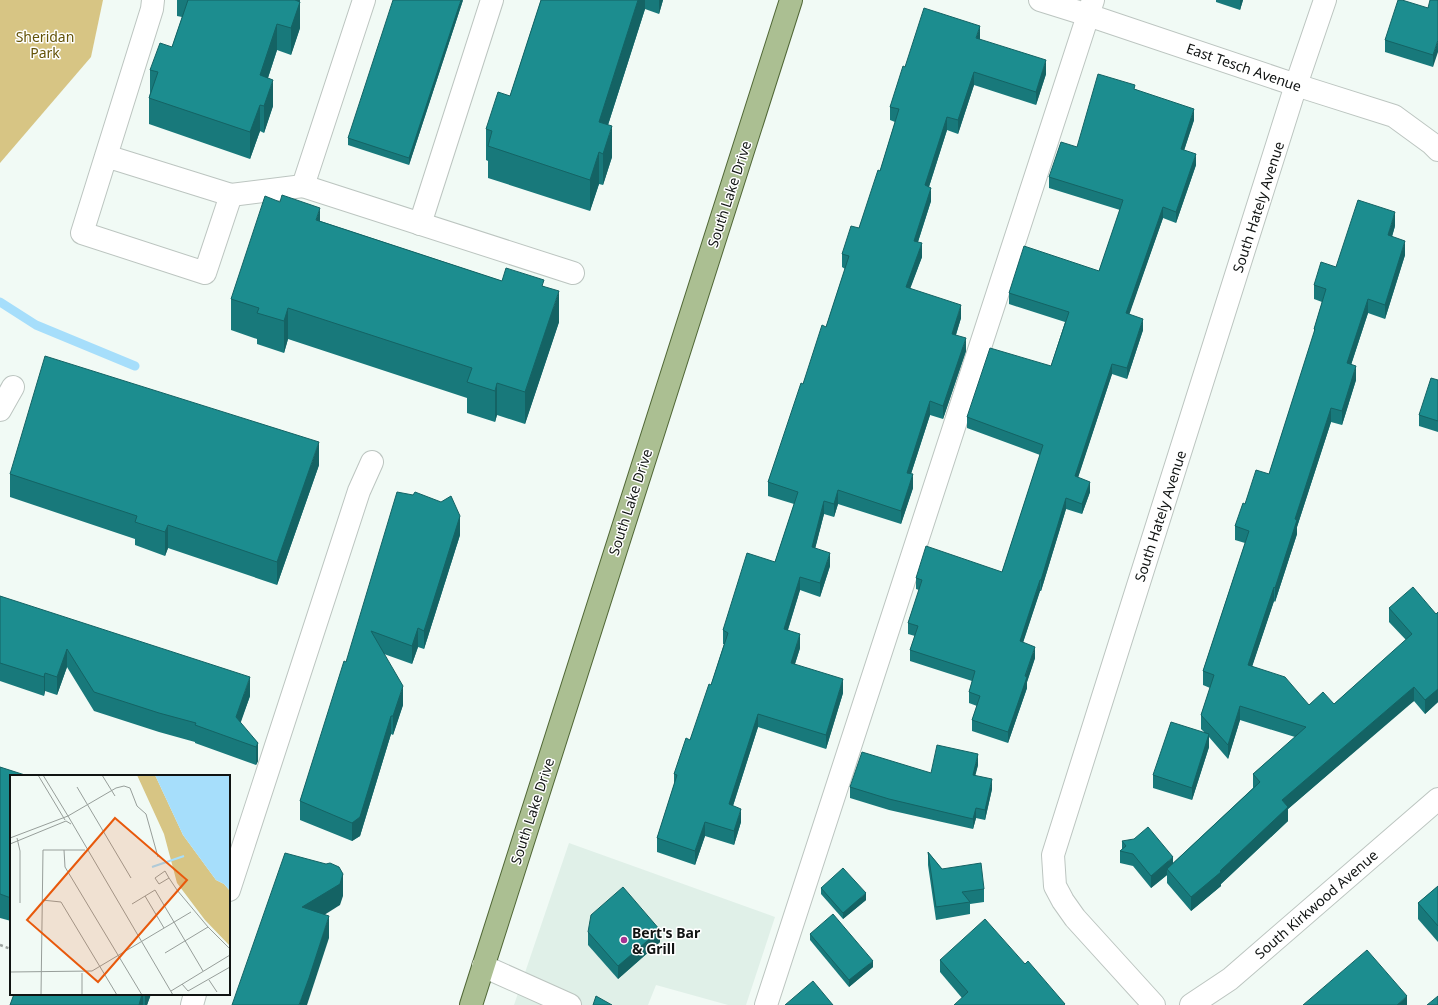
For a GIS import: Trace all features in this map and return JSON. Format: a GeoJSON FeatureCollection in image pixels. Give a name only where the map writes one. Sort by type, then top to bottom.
{"type":"FeatureCollection","features":[{"type":"Feature","properties":{"kind":"main road","name":"South Lake Drive"},"geometry":{"type":"LineString","coordinates":[[471,1005],[791,0]]}},
{"type":"Feature","properties":{"kind":"street"},"geometry":{"type":"LineString","coordinates":[[153,0],[152,8],[82,233],[204,273],[231,195]]}},
{"type":"Feature","properties":{"kind":"street"},"geometry":{"type":"LineString","coordinates":[[303,186],[364,0]]}},
{"type":"Feature","properties":{"kind":"street"},"geometry":{"type":"LineString","coordinates":[[420,224],[492,0]]}},
{"type":"Feature","properties":{"kind":"street","name":"East Tesch Avenue"},"geometry":{"type":"LineString","coordinates":[[1040,0],[1090,7],[1296,85],[1394,116],[1431,142],[1438,150]]}},
{"type":"Feature","properties":{"kind":"street","name":"South Hately Avenue"},"geometry":{"type":"LineString","coordinates":[[1154,1005],[1075,918],[1063,901],[1055,886],[1053,855],[1296,85],[1325,0]]}},
{"type":"Feature","properties":{"kind":"street"},"geometry":{"type":"LineString","coordinates":[[766,1005],[1090,7]]}},
{"type":"Feature","properties":{"kind":"street"},"geometry":{"type":"LineString","coordinates":[[106,156],[231,195],[303,186],[573,273]]}},
{"type":"Feature","properties":{"kind":"street"},"geometry":{"type":"LineString","coordinates":[[0,410],[13,387]]}},
{"type":"Feature","properties":{"kind":"street"},"geometry":{"type":"LineString","coordinates":[[230,887],[359,491],[372,462]]}},
{"type":"Feature","properties":{"kind":"street","name":"South Kirkwood Avenue"},"geometry":{"type":"LineString","coordinates":[[1191,1005],[1230,979],[1438,799]]}},
{"type":"Feature","properties":{"kind":"street"},"geometry":{"type":"LineString","coordinates":[[483,966],[570,1005]]}},
{"type":"Feature","properties":{"kind":"street"},"geometry":{"type":"LineString","coordinates":[[192,1005],[195,995]]}},
{"type":"Feature","properties":{"kind":"path"},"geometry":{"type":"LineString","coordinates":[[0,945],[10,949]]}},
{"type":"Feature","properties":{"kind":"shaded area"},"geometry":{"type":"Polygon","coordinates":[[[569,843],[775,917],[746,1005],[728,1005],[656,985],[648,1005],[514,1005],[569,843]]]}},
{"type":"Feature","properties":{"kind":"green space","name":"Sheridan Park"},"geometry":{"type":"Polygon","coordinates":[[[0,0],[103,0],[91,57],[0,163],[0,0]]]}},
{"type":"Feature","properties":{"kind":"building"},"geometry":{"type":"Polygon","coordinates":[[[188,0],[295,0],[300,2],[291,28],[277,24],[260,75],[273,80],[264,106],[260,105],[250,132],[149,98],[158,72],[150,70],[160,43],[172,47],[188,0]]]}},
{"type":"Feature","properties":{"kind":"building"},"geometry":{"type":"Polygon","coordinates":[[[393,0],[461,0],[409,158],[348,138],[393,0]]]}},
{"type":"Feature","properties":{"kind":"building"},"geometry":{"type":"Polygon","coordinates":[[[541,0],[638,0],[599,122],[612,126],[603,154],[599,152],[590,180],[488,146],[492,131],[486,129],[498,92],[510,96],[541,0]]]}},
{"type":"Feature","properties":{"kind":"building"},"geometry":{"type":"Polygon","coordinates":[[[1398,0],[1428,8],[1430,0],[1438,0],[1438,40],[1433,55],[1385,40],[1398,0]]]}},
{"type":"Feature","properties":{"kind":"building"},"geometry":{"type":"Polygon","coordinates":[[[924,8],[980,26],[976,38],[1046,60],[1036,92],[974,72],[958,120],[947,117],[925,185],[931,188],[914,241],[922,243],[906,287],[961,305],[952,334],[966,338],[943,406],[930,401],[907,473],[913,474],[901,511],[838,490],[834,504],[824,501],[812,547],[830,553],[820,583],[800,577],[784,629],[800,634],[791,663],[843,679],[826,735],[758,714],[729,804],[741,809],[734,831],[705,822],[695,851],[657,838],[677,775],[674,774],[686,738],[690,740],[709,684],[711,685],[728,633],[723,630],[747,553],[775,562],[798,492],[768,482],[801,383],[803,384],[822,325],[826,327],[849,256],[842,254],[851,226],[859,228],[878,170],[880,171],[899,109],[890,107],[924,8]]]}},
{"type":"Feature","properties":{"kind":"building"},"geometry":{"type":"Polygon","coordinates":[[[1098,74],[1135,85],[1134,89],[1194,109],[1181,149],[1196,154],[1176,212],[1163,207],[1126,313],[1143,319],[1127,368],[1112,364],[1075,476],[1090,482],[1082,504],[1066,498],[1041,580],[1020,641],[1035,647],[1025,676],[1027,677],[1008,732],[972,720],[980,696],[969,692],[975,671],[910,650],[918,626],[908,623],[922,580],[916,578],[926,546],[1002,572],[1043,445],[967,417],[990,348],[1051,366],[1069,312],[1009,293],[1024,246],[1099,271],[1123,200],[1049,177],[1061,142],[1077,147],[1098,74]]]}},
{"type":"Feature","properties":{"kind":"building"},"geometry":{"type":"Polygon","coordinates":[[[282,195],[320,208],[316,220],[502,281],[506,268],[544,280],[542,286],[559,291],[525,392],[497,383],[495,391],[467,382],[472,368],[288,308],[284,321],[257,313],[259,308],[231,299],[265,196],[280,202],[282,195]]]}},
{"type":"Feature","properties":{"kind":"building"},"geometry":{"type":"Polygon","coordinates":[[[1358,200],[1395,212],[1388,235],[1405,241],[1385,305],[1368,299],[1347,363],[1356,366],[1342,411],[1331,408],[1295,519],[1297,520],[1248,665],[1285,677],[1309,705],[1323,692],[1334,704],[1412,634],[1389,608],[1413,587],[1436,614],[1438,612],[1438,689],[1425,700],[1414,687],[1408,692],[1282,800],[1288,807],[1220,871],[1221,872],[1191,897],[1167,869],[1260,782],[1253,774],[1306,727],[1240,706],[1228,745],[1201,715],[1214,675],[1203,671],[1249,531],[1235,526],[1243,503],[1245,504],[1256,470],[1269,474],[1315,329],[1326,289],[1314,285],[1321,262],[1336,267],[1358,200]]]}},
{"type":"Feature","properties":{"kind":"building"},"geometry":{"type":"Polygon","coordinates":[[[45,356],[319,442],[277,562],[168,525],[165,532],[135,522],[137,516],[10,474],[45,356]]]}},
{"type":"Feature","properties":{"kind":"building"},"geometry":{"type":"Polygon","coordinates":[[[1431,378],[1438,380],[1438,421],[1419,415],[1431,378]]]}},
{"type":"Feature","properties":{"kind":"building"},"geometry":{"type":"Polygon","coordinates":[[[397,492],[413,495],[415,492],[441,502],[451,496],[460,516],[424,631],[418,628],[412,646],[371,631],[403,686],[393,716],[391,716],[360,817],[352,823],[300,801],[344,661],[346,662],[397,492]]]}},
{"type":"Feature","properties":{"kind":"building"},"geometry":{"type":"Polygon","coordinates":[[[0,596],[250,677],[236,717],[258,743],[256,747],[195,725],[196,723],[94,692],[67,649],[57,677],[45,673],[44,677],[0,663],[0,596]]]}},
{"type":"Feature","properties":{"kind":"building"},"geometry":{"type":"Polygon","coordinates":[[[1171,722],[1209,734],[1192,788],[1153,775],[1171,722]]]}},
{"type":"Feature","properties":{"kind":"building"},"geometry":{"type":"Polygon","coordinates":[[[937,745],[978,754],[973,775],[992,779],[985,810],[976,808],[973,819],[889,799],[850,787],[862,752],[931,773],[937,745]]]}},
{"type":"Feature","properties":{"kind":"building"},"geometry":{"type":"Polygon","coordinates":[[[0,767],[25,775],[10,775],[10,898],[0,894],[0,767]]]}},
{"type":"Feature","properties":{"kind":"building"},"geometry":{"type":"Polygon","coordinates":[[[1148,827],[1173,857],[1151,876],[1133,854],[1120,851],[1126,846],[1122,841],[1134,839],[1148,827]]]}},
{"type":"Feature","properties":{"kind":"building"},"geometry":{"type":"Polygon","coordinates":[[[928,852],[942,869],[981,863],[984,889],[962,892],[970,902],[936,907],[928,852]]]}},
{"type":"Feature","properties":{"kind":"building"},"geometry":{"type":"Polygon","coordinates":[[[285,853],[326,864],[330,863],[339,867],[343,874],[340,884],[302,907],[329,916],[309,978],[299,1005],[232,1005],[285,853]]]}},
{"type":"Feature","properties":{"kind":"building"},"geometry":{"type":"Polygon","coordinates":[[[843,868],[866,893],[843,913],[821,888],[843,868]]]}},
{"type":"Feature","properties":{"kind":"building"},"geometry":{"type":"Polygon","coordinates":[[[1438,886],[1438,926],[1418,903],[1438,886]]]}},
{"type":"Feature","properties":{"kind":"building","name":"Bert's Bar & Grill"},"geometry":{"type":"Polygon","coordinates":[[[623,887],[660,930],[618,966],[588,932],[591,915],[623,887]]]}},
{"type":"Feature","properties":{"kind":"building"},"geometry":{"type":"Polygon","coordinates":[[[833,914],[873,961],[849,980],[810,934],[833,914]]]}},
{"type":"Feature","properties":{"kind":"building"},"geometry":{"type":"Polygon","coordinates":[[[985,919],[1025,964],[1028,961],[1065,1004],[1064,1005],[954,1005],[968,992],[940,960],[985,919]]]}},
{"type":"Feature","properties":{"kind":"building"},"geometry":{"type":"Polygon","coordinates":[[[1367,950],[1407,996],[1397,1005],[1303,1005],[1367,950]]]}},
{"type":"Feature","properties":{"kind":"building"},"geometry":{"type":"Polygon","coordinates":[[[813,981],[833,1005],[785,1005],[813,981]]]}},
{"type":"Feature","properties":{"kind":"building"},"geometry":{"type":"Polygon","coordinates":[[[14,995],[142,995],[139,1005],[10,1005],[14,995]]]}},
{"type":"Feature","properties":{"kind":"building"},"geometry":{"type":"Polygon","coordinates":[[[596,996],[612,1005],[593,1005],[596,996]]]}},
{"type":"Feature","properties":{"kind":"building"},"geometry":{"type":"Polygon","coordinates":[[[1438,996],[1438,1005],[1427,1005],[1438,996]]]}},
{"type":"Feature","properties":{"kind":"waterway"},"geometry":{"type":"LineString","coordinates":[[0,302],[36,325],[135,366]]}},
{"type":"Feature","properties":{"kind":"place","name":"Bert's Bar & Grill"},"geometry":{"type":"Point","coordinates":[624,940]}}]}
